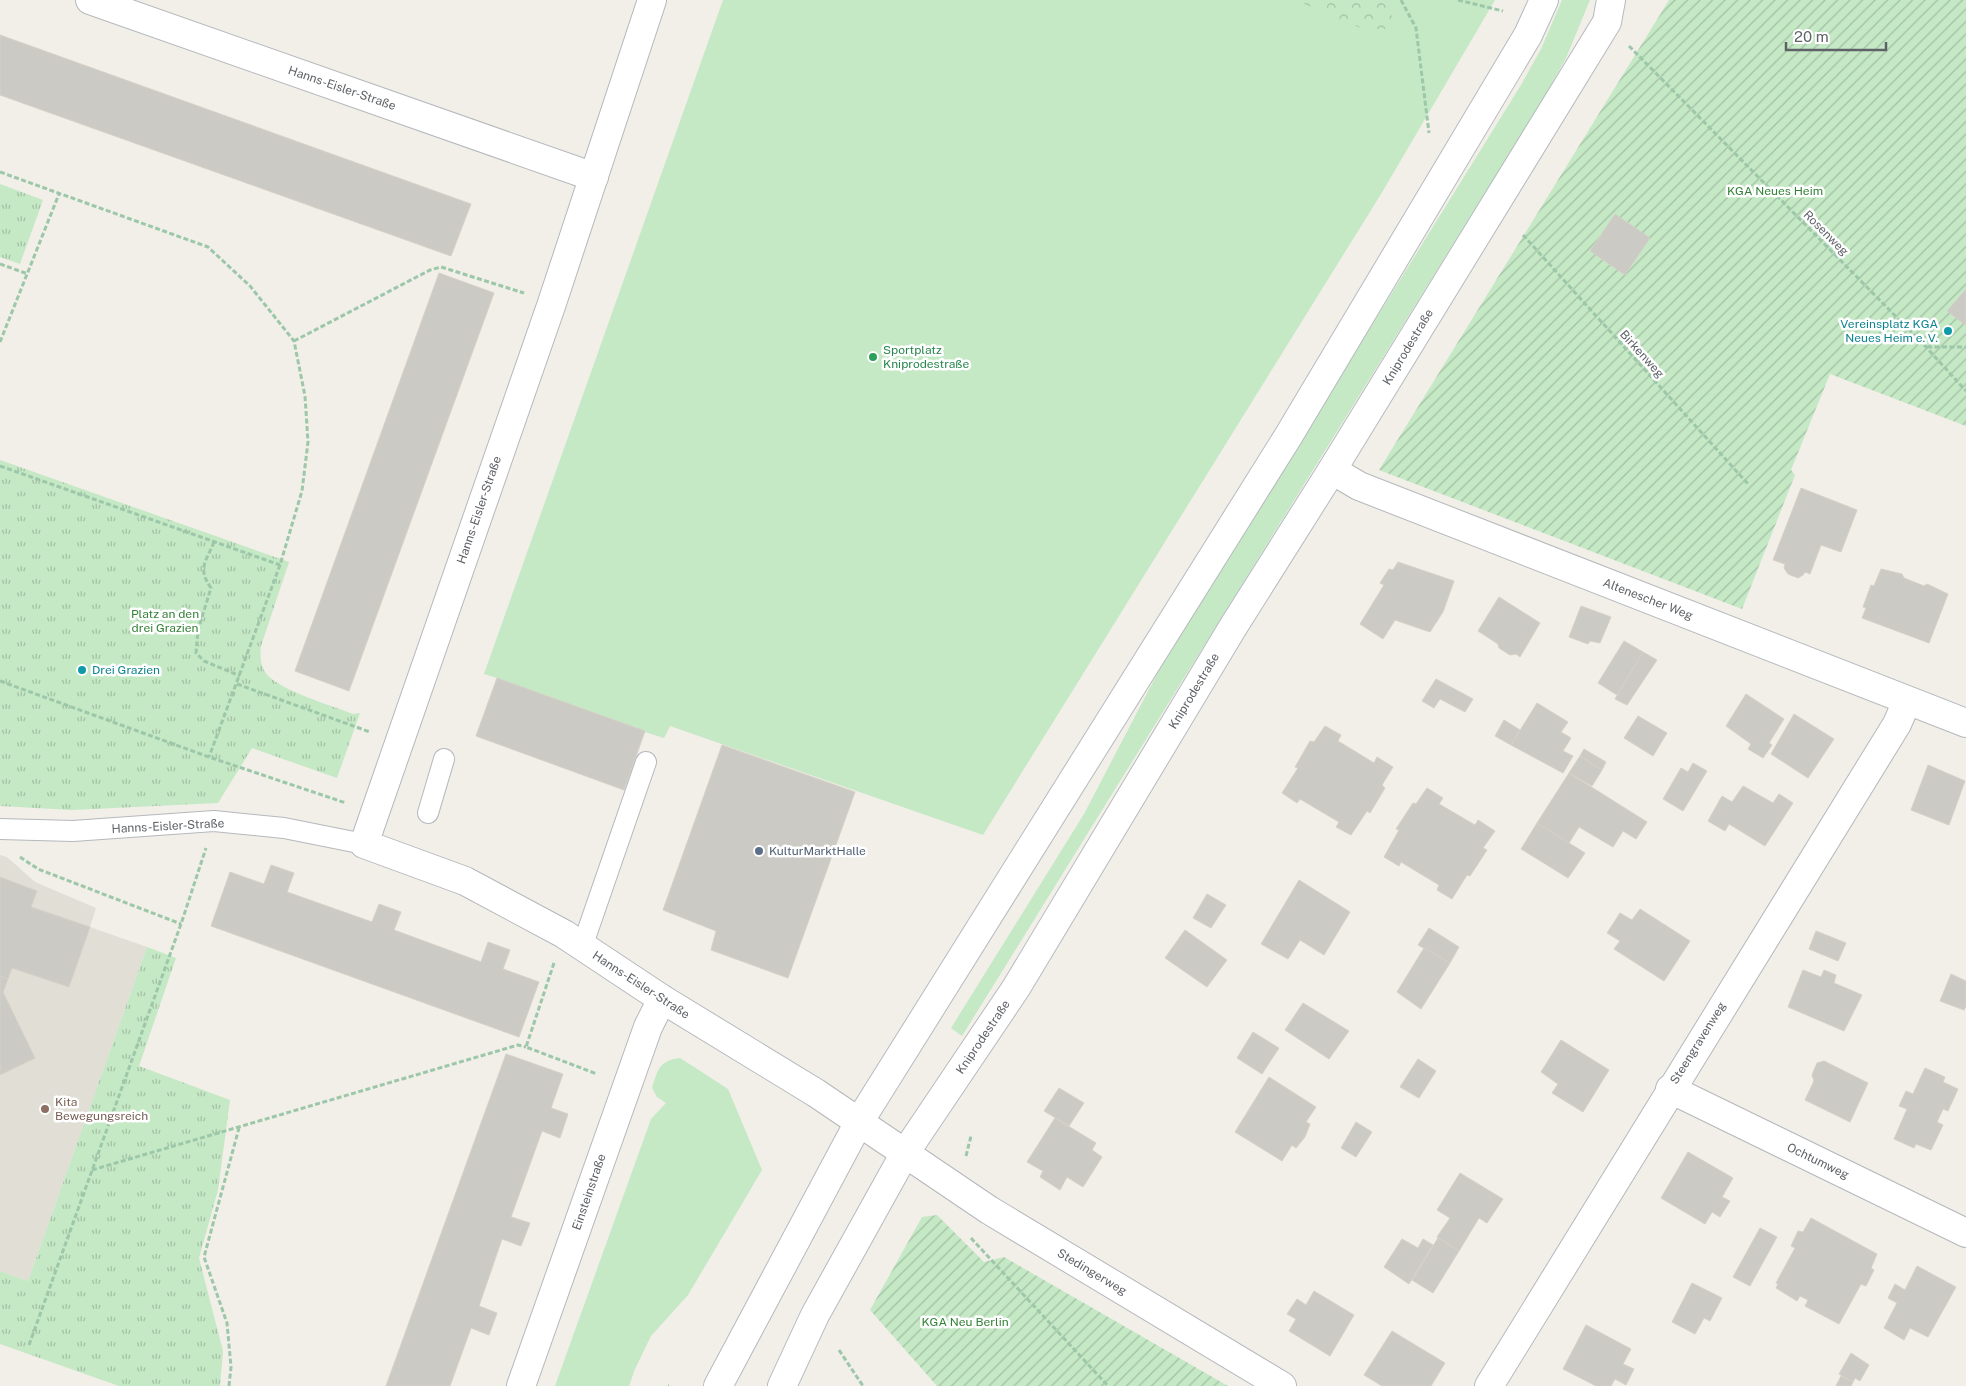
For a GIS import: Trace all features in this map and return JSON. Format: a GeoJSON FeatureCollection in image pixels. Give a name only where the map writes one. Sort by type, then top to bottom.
{"type":"FeatureCollection","features":[{"type":"Feature","properties":{"kind":"street","name":"Hanns-Eisler-Straße"},"geometry":{"type":"LineString","coordinates":[[90,0],[594,177]]}},
{"type":"Feature","properties":{"kind":"street","name":"Hanns-Eisler-Straße"},"geometry":{"type":"LineString","coordinates":[[652,0],[552,303],[364,844],[464,881],[573,941],[662,999],[816,1093],[905,1153]]}},
{"type":"Feature","properties":{"kind":"street"},"geometry":{"type":"LineString","coordinates":[[718,1386],[858,1122],[1289,435],[1528,35],[1544,0]]}},
{"type":"Feature","properties":{"kind":"street","name":"Kniprodestraße"},"geometry":{"type":"LineString","coordinates":[[782,1386],[815,1315],[905,1153],[1016,988],[1233,627],[1332,470],[1607,22],[1611,0]]}},
{"type":"Feature","properties":{"kind":"street","name":"Altenescher Weg"},"geometry":{"type":"LineString","coordinates":[[1332,470],[1358,486],[1966,723]]}},
{"type":"Feature","properties":{"kind":"street","name":"Steengravenweg"},"geometry":{"type":"LineString","coordinates":[[1489,1386],[1896,724],[1907,701]]}},
{"type":"Feature","properties":{"kind":"street","name":"Einsteinstraße"},"geometry":{"type":"LineString","coordinates":[[521,1386],[648,1026],[662,999]]}},
{"type":"Feature","properties":{"kind":"street","name":"Ochtumweg"},"geometry":{"type":"LineString","coordinates":[[1670,1089],[1966,1233]]}},
{"type":"Feature","properties":{"kind":"street","name":"Stedingerweg"},"geometry":{"type":"LineString","coordinates":[[905,1153],[989,1210],[1282,1386]]}},
{"type":"Feature","properties":{"kind":"lane"},"geometry":{"type":"LineString","coordinates":[[428,813],[444,759]]}},
{"type":"Feature","properties":{"kind":"lane"},"geometry":{"type":"LineString","coordinates":[[573,941],[646,762]]}},
{"type":"Feature","properties":{"kind":"lane","name":"Hanns-Eisler-Straße"},"geometry":{"type":"LineString","coordinates":[[5,830],[73,831],[214,821],[284,828],[364,844]]}},
{"type":"Feature","properties":{"kind":"path"},"geometry":{"type":"LineString","coordinates":[[1401,0],[1416,28],[1429,133]]}},
{"type":"Feature","properties":{"kind":"path"},"geometry":{"type":"LineString","coordinates":[[1458,0],[1503,11]]}},
{"type":"Feature","properties":{"kind":"path","name":"Rosenweg"},"geometry":{"type":"LineString","coordinates":[[1629,46],[1926,347],[1966,391]]}},
{"type":"Feature","properties":{"kind":"path"},"geometry":{"type":"LineString","coordinates":[[0,172],[208,247],[250,286],[294,341],[305,396],[308,442],[302,491],[280,565],[238,684],[209,757]]}},
{"type":"Feature","properties":{"kind":"path"},"geometry":{"type":"LineString","coordinates":[[0,342],[59,194]]}},
{"type":"Feature","properties":{"kind":"path","name":"Birkenweg"},"geometry":{"type":"LineString","coordinates":[[1523,235],[1748,484]]}},
{"type":"Feature","properties":{"kind":"path"},"geometry":{"type":"LineString","coordinates":[[0,264],[28,274]]}},
{"type":"Feature","properties":{"kind":"path"},"geometry":{"type":"LineString","coordinates":[[294,341],[430,270],[441,267],[552,303]]}},
{"type":"Feature","properties":{"kind":"path"},"geometry":{"type":"LineString","coordinates":[[1926,347],[1966,347]]}},
{"type":"Feature","properties":{"kind":"path"},"geometry":{"type":"LineString","coordinates":[[0,466],[280,565]]}},
{"type":"Feature","properties":{"kind":"path"},"geometry":{"type":"LineString","coordinates":[[214,542],[203,569],[203,576],[211,588],[198,630],[196,653],[204,661],[240,676]]}},
{"type":"Feature","properties":{"kind":"path"},"geometry":{"type":"LineString","coordinates":[[0,681],[209,757],[375,812]]}},
{"type":"Feature","properties":{"kind":"path"},"geometry":{"type":"LineString","coordinates":[[238,684],[398,742]]}},
{"type":"Feature","properties":{"kind":"path"},"geometry":{"type":"LineString","coordinates":[[30,1345],[181,924],[214,821]]}},
{"type":"Feature","properties":{"kind":"path"},"geometry":{"type":"LineString","coordinates":[[5,830],[9,850],[38,869],[181,924]]}},
{"type":"Feature","properties":{"kind":"path"},"geometry":{"type":"LineString","coordinates":[[526,1047],[573,941]]}},
{"type":"Feature","properties":{"kind":"path"},"geometry":{"type":"LineString","coordinates":[[92,1170],[518,1046],[526,1047],[597,1074]]}},
{"type":"Feature","properties":{"kind":"path"},"geometry":{"type":"LineString","coordinates":[[229,1386],[231,1367],[228,1323],[204,1257],[239,1127]]}},
{"type":"Feature","properties":{"kind":"path"},"geometry":{"type":"LineString","coordinates":[[999,1269],[1108,1386]]}},
{"type":"Feature","properties":{"kind":"path"},"geometry":{"type":"LineString","coordinates":[[839,1350],[863,1386]]}},
{"type":"Feature","properties":{"kind":"shaded area","name":"Kita Bewegungsreich"},"geometry":{"type":"Polygon","coordinates":[[[0,855],[7,857],[35,882],[96,908],[90,927],[147,947],[28,1281],[0,1271],[0,855]]]}},
{"type":"Feature","properties":{"kind":"green space","name":"Sportplatz Kniprodestraße"},"geometry":{"type":"Polygon","coordinates":[[[723,0],[1495,0],[1381,194],[983,835],[670,726],[664,738],[645,732],[624,790],[476,736],[497,678],[484,674],[723,0]]]}},
{"type":"Feature","properties":{"kind":"green space"},"geometry":{"type":"Polygon","coordinates":[[[1295,0],[1389,0],[1394,29],[1363,29],[1295,0]]]}},
{"type":"Feature","properties":{"kind":"green space"},"geometry":{"type":"Polygon","coordinates":[[[1562,0],[1590,0],[1566,58],[1543,99],[962,1036],[951,1028],[1084,814],[1166,657],[1521,85],[1541,49],[1562,0]]]}},
{"type":"Feature","properties":{"kind":"green space","name":"KGA Neues Heim"},"geometry":{"type":"Polygon","coordinates":[[[1669,0],[1966,0],[1966,426],[1830,374],[1791,470],[1795,475],[1742,609],[1379,470],[1669,0]]]}},
{"type":"Feature","properties":{"kind":"green space"},"geometry":{"type":"Polygon","coordinates":[[[0,184],[43,200],[20,264],[0,257],[0,184]]]}},
{"type":"Feature","properties":{"kind":"green space","name":"Platz an den drei Grazien"},"geometry":{"type":"Polygon","coordinates":[[[0,460],[289,562],[261,646],[261,663],[265,672],[280,685],[353,714],[360,713],[337,778],[252,748],[218,803],[72,810],[0,806],[0,460]]]}},
{"type":"Feature","properties":{"kind":"green space"},"geometry":{"type":"Polygon","coordinates":[[[147,947],[176,958],[139,1066],[230,1100],[218,1190],[199,1258],[223,1351],[220,1386],[119,1386],[0,1344],[0,1271],[28,1281],[147,947]]]}},
{"type":"Feature","properties":{"kind":"green space"},"geometry":{"type":"Polygon","coordinates":[[[680,1058],[728,1089],[762,1170],[688,1295],[651,1336],[629,1386],[555,1386],[651,1119],[666,1103],[657,1097],[652,1088],[656,1076],[663,1064],[680,1058]]]}},
{"type":"Feature","properties":{"kind":"green space","name":"KGA Neu Berlin"},"geometry":{"type":"Polygon","coordinates":[[[937,1215],[984,1262],[1004,1257],[1228,1386],[937,1386],[870,1310],[922,1217],[937,1215]]]}},
{"type":"Feature","properties":{"kind":"building"},"geometry":{"type":"Polygon","coordinates":[[[0,35],[471,204],[451,256],[0,95],[0,35]]]}},
{"type":"Feature","properties":{"kind":"building"},"geometry":{"type":"Polygon","coordinates":[[[1615,214],[1650,238],[1625,275],[1590,251],[1615,214]]]}},
{"type":"Feature","properties":{"kind":"building"},"geometry":{"type":"Polygon","coordinates":[[[439,273],[494,293],[349,691],[295,671],[439,273]]]}},
{"type":"Feature","properties":{"kind":"building"},"geometry":{"type":"Polygon","coordinates":[[[1966,289],[1966,324],[1965,325],[1947,311],[1966,289]]]}},
{"type":"Feature","properties":{"kind":"building"},"geometry":{"type":"Polygon","coordinates":[[[1801,488],[1857,510],[1841,552],[1821,545],[1810,574],[1805,572],[1798,578],[1788,574],[1784,568],[1785,564],[1773,560],[1801,488]]]}},
{"type":"Feature","properties":{"kind":"building"},"geometry":{"type":"Polygon","coordinates":[[[1398,562],[1454,581],[1443,612],[1430,632],[1395,620],[1383,639],[1360,624],[1384,585],[1380,583],[1389,569],[1393,570],[1398,562]]]}},
{"type":"Feature","properties":{"kind":"building"},"geometry":{"type":"Polygon","coordinates":[[[1881,569],[1902,574],[1904,578],[1924,586],[1927,584],[1948,594],[1929,643],[1862,618],[1866,608],[1863,607],[1871,585],[1874,586],[1881,569]]]}},
{"type":"Feature","properties":{"kind":"building"},"geometry":{"type":"Polygon","coordinates":[[[1499,597],[1540,623],[1520,657],[1516,654],[1510,655],[1499,648],[1498,644],[1478,631],[1499,597]]]}},
{"type":"Feature","properties":{"kind":"building"},"geometry":{"type":"Polygon","coordinates":[[[1581,606],[1611,617],[1600,643],[1590,641],[1588,644],[1569,637],[1581,606]]]}},
{"type":"Feature","properties":{"kind":"building"},"geometry":{"type":"Polygon","coordinates":[[[1624,641],[1643,652],[1617,695],[1598,683],[1624,641]]]}},
{"type":"Feature","properties":{"kind":"building"},"geometry":{"type":"Polygon","coordinates":[[[1643,652],[1657,660],[1627,705],[1615,699],[1643,652]]]}},
{"type":"Feature","properties":{"kind":"building"},"geometry":{"type":"Polygon","coordinates":[[[497,678],[645,731],[624,790],[476,736],[497,678]]]}},
{"type":"Feature","properties":{"kind":"building"},"geometry":{"type":"Polygon","coordinates":[[[1436,679],[1473,699],[1465,712],[1440,699],[1434,708],[1422,701],[1436,679]]]}},
{"type":"Feature","properties":{"kind":"building"},"geometry":{"type":"Polygon","coordinates":[[[1746,694],[1784,719],[1769,743],[1772,745],[1763,758],[1748,749],[1751,744],[1726,726],[1746,694]]]}},
{"type":"Feature","properties":{"kind":"building"},"geometry":{"type":"Polygon","coordinates":[[[1537,703],[1568,722],[1561,732],[1571,738],[1563,751],[1573,756],[1563,773],[1511,745],[1537,703]]]}},
{"type":"Feature","properties":{"kind":"building"},"geometry":{"type":"Polygon","coordinates":[[[1794,714],[1834,739],[1808,778],[1771,754],[1794,714]]]}},
{"type":"Feature","properties":{"kind":"building"},"geometry":{"type":"Polygon","coordinates":[[[1638,716],[1667,733],[1653,756],[1624,738],[1638,716]]]}},
{"type":"Feature","properties":{"kind":"building"},"geometry":{"type":"Polygon","coordinates":[[[1504,720],[1520,730],[1511,745],[1495,736],[1504,720]]]}},
{"type":"Feature","properties":{"kind":"building"},"geometry":{"type":"Polygon","coordinates":[[[1325,726],[1341,735],[1338,741],[1374,763],[1377,757],[1393,767],[1382,785],[1385,788],[1370,813],[1367,811],[1351,835],[1336,827],[1339,822],[1300,799],[1297,803],[1282,793],[1298,768],[1295,767],[1310,741],[1314,742],[1325,726]]]}},
{"type":"Feature","properties":{"kind":"building","name":"KulturMarktHalle"},"geometry":{"type":"Polygon","coordinates":[[[722,745],[855,792],[788,978],[711,950],[716,931],[663,910],[722,745]]]}},
{"type":"Feature","properties":{"kind":"building"},"geometry":{"type":"Polygon","coordinates":[[[1584,749],[1606,762],[1602,770],[1580,756],[1584,749]]]}},
{"type":"Feature","properties":{"kind":"building"},"geometry":{"type":"Polygon","coordinates":[[[1580,756],[1602,770],[1592,786],[1569,773],[1580,756]]]}},
{"type":"Feature","properties":{"kind":"building"},"geometry":{"type":"Polygon","coordinates":[[[1693,763],[1707,771],[1683,811],[1663,799],[1681,768],[1688,772],[1693,763]]]}},
{"type":"Feature","properties":{"kind":"building"},"geometry":{"type":"Polygon","coordinates":[[[1928,765],[1965,781],[1949,825],[1911,810],[1928,765]]]}},
{"type":"Feature","properties":{"kind":"building"},"geometry":{"type":"Polygon","coordinates":[[[1569,773],[1647,822],[1636,839],[1623,831],[1613,847],[1579,827],[1569,843],[1537,823],[1569,773]]]}},
{"type":"Feature","properties":{"kind":"building"},"geometry":{"type":"Polygon","coordinates":[[[1743,786],[1773,803],[1779,794],[1793,803],[1765,846],[1729,824],[1725,831],[1708,821],[1722,796],[1732,802],[1743,786]]]}},
{"type":"Feature","properties":{"kind":"building"},"geometry":{"type":"Polygon","coordinates":[[[1427,788],[1443,798],[1439,804],[1475,825],[1478,820],[1495,831],[1483,848],[1487,850],[1470,876],[1467,875],[1452,899],[1437,890],[1439,885],[1401,862],[1399,866],[1384,857],[1399,830],[1396,829],[1413,803],[1416,804],[1427,788]]]}},
{"type":"Feature","properties":{"kind":"building"},"geometry":{"type":"Polygon","coordinates":[[[1537,823],[1585,853],[1568,878],[1521,849],[1537,823]]]}},
{"type":"Feature","properties":{"kind":"building"},"geometry":{"type":"Polygon","coordinates":[[[271,865],[294,873],[287,892],[372,922],[379,904],[401,912],[394,930],[481,962],[488,942],[510,950],[503,969],[539,982],[519,1037],[211,926],[230,872],[264,884],[271,865]]]}},
{"type":"Feature","properties":{"kind":"building"},"geometry":{"type":"Polygon","coordinates":[[[0,877],[37,891],[31,907],[90,927],[69,987],[12,968],[8,979],[0,976],[0,877]]]}},
{"type":"Feature","properties":{"kind":"building"},"geometry":{"type":"Polygon","coordinates":[[[1299,880],[1350,912],[1324,955],[1300,940],[1288,959],[1261,944],[1299,880]]]}},
{"type":"Feature","properties":{"kind":"building"},"geometry":{"type":"Polygon","coordinates":[[[1207,894],[1226,905],[1211,928],[1193,918],[1207,894]]]}},
{"type":"Feature","properties":{"kind":"building"},"geometry":{"type":"Polygon","coordinates":[[[1640,909],[1690,941],[1664,981],[1614,949],[1620,941],[1607,933],[1620,913],[1632,920],[1640,909]]]}},
{"type":"Feature","properties":{"kind":"building"},"geometry":{"type":"Polygon","coordinates":[[[1429,928],[1459,947],[1450,963],[1418,945],[1429,928]]]}},
{"type":"Feature","properties":{"kind":"building"},"geometry":{"type":"Polygon","coordinates":[[[1185,930],[1227,960],[1207,987],[1165,958],[1185,930]]]}},
{"type":"Feature","properties":{"kind":"building"},"geometry":{"type":"Polygon","coordinates":[[[1816,931],[1846,943],[1838,961],[1809,949],[1816,931]]]}},
{"type":"Feature","properties":{"kind":"building"},"geometry":{"type":"Polygon","coordinates":[[[1424,948],[1450,963],[1421,1009],[1397,992],[1424,948]]]}},
{"type":"Feature","properties":{"kind":"building"},"geometry":{"type":"Polygon","coordinates":[[[1803,970],[1821,977],[1824,970],[1836,975],[1834,983],[1862,995],[1844,1031],[1788,1007],[1803,970]]]}},
{"type":"Feature","properties":{"kind":"building"},"geometry":{"type":"Polygon","coordinates":[[[1951,974],[1966,981],[1966,1006],[1964,1010],[1940,1001],[1951,974]]]}},
{"type":"Feature","properties":{"kind":"building"},"geometry":{"type":"Polygon","coordinates":[[[0,976],[8,979],[3,992],[35,1058],[0,1075],[0,976]]]}},
{"type":"Feature","properties":{"kind":"building"},"geometry":{"type":"Polygon","coordinates":[[[1303,1003],[1349,1031],[1329,1059],[1285,1030],[1303,1003]]]}},
{"type":"Feature","properties":{"kind":"building"},"geometry":{"type":"Polygon","coordinates":[[[1253,1032],[1279,1048],[1262,1074],[1237,1058],[1253,1032]]]}},
{"type":"Feature","properties":{"kind":"building"},"geometry":{"type":"Polygon","coordinates":[[[1561,1040],[1609,1070],[1583,1112],[1552,1093],[1558,1084],[1541,1072],[1561,1040]]]}},
{"type":"Feature","properties":{"kind":"building"},"geometry":{"type":"Polygon","coordinates":[[[506,1054],[563,1074],[551,1108],[568,1114],[560,1138],[542,1131],[511,1217],[530,1223],[521,1246],[502,1239],[479,1306],[497,1313],[489,1335],[471,1328],[450,1386],[386,1386],[506,1054]]]}},
{"type":"Feature","properties":{"kind":"building"},"geometry":{"type":"Polygon","coordinates":[[[1418,1059],[1436,1071],[1419,1098],[1400,1087],[1418,1059]]]}},
{"type":"Feature","properties":{"kind":"building"},"geometry":{"type":"Polygon","coordinates":[[[1824,1061],[1868,1083],[1850,1122],[1805,1100],[1814,1081],[1812,1075],[1817,1063],[1824,1061]]]}},
{"type":"Feature","properties":{"kind":"building"},"geometry":{"type":"Polygon","coordinates":[[[1925,1068],[1945,1077],[1943,1082],[1958,1089],[1948,1111],[1943,1109],[1937,1122],[1943,1125],[1931,1150],[1916,1144],[1914,1148],[1894,1139],[1907,1109],[1899,1106],[1906,1091],[1913,1094],[1925,1068]]]}},
{"type":"Feature","properties":{"kind":"building"},"geometry":{"type":"Polygon","coordinates":[[[1269,1077],[1316,1107],[1306,1122],[1310,1124],[1305,1137],[1296,1148],[1292,1145],[1282,1161],[1235,1132],[1269,1077]]]}},
{"type":"Feature","properties":{"kind":"building"},"geometry":{"type":"Polygon","coordinates":[[[1059,1088],[1084,1103],[1069,1126],[1044,1111],[1059,1088]]]}},
{"type":"Feature","properties":{"kind":"building"},"geometry":{"type":"Polygon","coordinates":[[[1055,1118],[1096,1143],[1092,1150],[1102,1157],[1083,1187],[1067,1177],[1060,1190],[1040,1177],[1043,1171],[1027,1162],[1055,1118]]]}},
{"type":"Feature","properties":{"kind":"building"},"geometry":{"type":"Polygon","coordinates":[[[1356,1122],[1372,1132],[1356,1157],[1341,1148],[1356,1122]]]}},
{"type":"Feature","properties":{"kind":"building"},"geometry":{"type":"Polygon","coordinates":[[[1688,1152],[1733,1178],[1722,1197],[1730,1201],[1720,1217],[1712,1212],[1705,1224],[1661,1198],[1688,1152]]]}},
{"type":"Feature","properties":{"kind":"building"},"geometry":{"type":"Polygon","coordinates":[[[1460,1173],[1503,1199],[1487,1223],[1479,1218],[1459,1251],[1437,1237],[1450,1218],[1437,1210],[1460,1173]]]}},
{"type":"Feature","properties":{"kind":"building"},"geometry":{"type":"Polygon","coordinates":[[[1811,1218],[1877,1254],[1871,1268],[1874,1270],[1866,1286],[1861,1284],[1839,1324],[1805,1306],[1808,1300],[1800,1296],[1797,1301],[1776,1288],[1778,1284],[1776,1283],[1795,1248],[1791,1246],[1798,1231],[1803,1232],[1811,1218]]]}},
{"type":"Feature","properties":{"kind":"building"},"geometry":{"type":"Polygon","coordinates":[[[1760,1228],[1777,1237],[1750,1286],[1733,1277],[1760,1228]]]}},
{"type":"Feature","properties":{"kind":"building"},"geometry":{"type":"Polygon","coordinates":[[[1438,1238],[1459,1251],[1433,1293],[1412,1280],[1438,1238]]]}},
{"type":"Feature","properties":{"kind":"building"},"geometry":{"type":"Polygon","coordinates":[[[1402,1239],[1418,1248],[1423,1239],[1433,1245],[1409,1284],[1384,1267],[1402,1239]]]}},
{"type":"Feature","properties":{"kind":"building"},"geometry":{"type":"Polygon","coordinates":[[[1917,1266],[1956,1287],[1928,1337],[1910,1328],[1904,1340],[1884,1328],[1897,1303],[1888,1298],[1895,1284],[1905,1290],[1917,1266]]]}},
{"type":"Feature","properties":{"kind":"building"},"geometry":{"type":"Polygon","coordinates":[[[1692,1283],[1722,1298],[1710,1321],[1704,1318],[1695,1334],[1672,1322],[1692,1283]]]}},
{"type":"Feature","properties":{"kind":"building"},"geometry":{"type":"Polygon","coordinates":[[[1314,1291],[1354,1315],[1330,1356],[1289,1331],[1296,1319],[1287,1314],[1297,1299],[1306,1305],[1314,1291]]]}},
{"type":"Feature","properties":{"kind":"building"},"geometry":{"type":"Polygon","coordinates":[[[1586,1325],[1631,1349],[1623,1364],[1634,1369],[1626,1385],[1615,1379],[1611,1386],[1596,1386],[1563,1369],[1586,1325]]]}},
{"type":"Feature","properties":{"kind":"building"},"geometry":{"type":"Polygon","coordinates":[[[1392,1331],[1445,1363],[1431,1386],[1382,1386],[1364,1375],[1392,1331]]]}},
{"type":"Feature","properties":{"kind":"building"},"geometry":{"type":"Polygon","coordinates":[[[1851,1353],[1869,1365],[1860,1381],[1855,1378],[1853,1382],[1839,1374],[1851,1353]]]}},
{"type":"Feature","properties":{"kind":"building"},"geometry":{"type":"Polygon","coordinates":[[[1841,1376],[1853,1382],[1851,1386],[1836,1386],[1841,1376]]]}},
{"type":"Feature","properties":{"kind":"place","name":"Vereinsplatz KGA Neues Heim e. V."},"geometry":{"type":"Point","coordinates":[1948,331]}},
{"type":"Feature","properties":{"kind":"place","name":"Sportplatz Kniprodestraße"},"geometry":{"type":"Point","coordinates":[873,357]}},
{"type":"Feature","properties":{"kind":"place","name":"Drei Grazien"},"geometry":{"type":"Point","coordinates":[82,670]}},
{"type":"Feature","properties":{"kind":"place","name":"KulturMarktHalle"},"geometry":{"type":"Point","coordinates":[759,851]}},
{"type":"Feature","properties":{"kind":"place","name":"Kita Bewegungsreich"},"geometry":{"type":"Point","coordinates":[45,1109]}}]}
